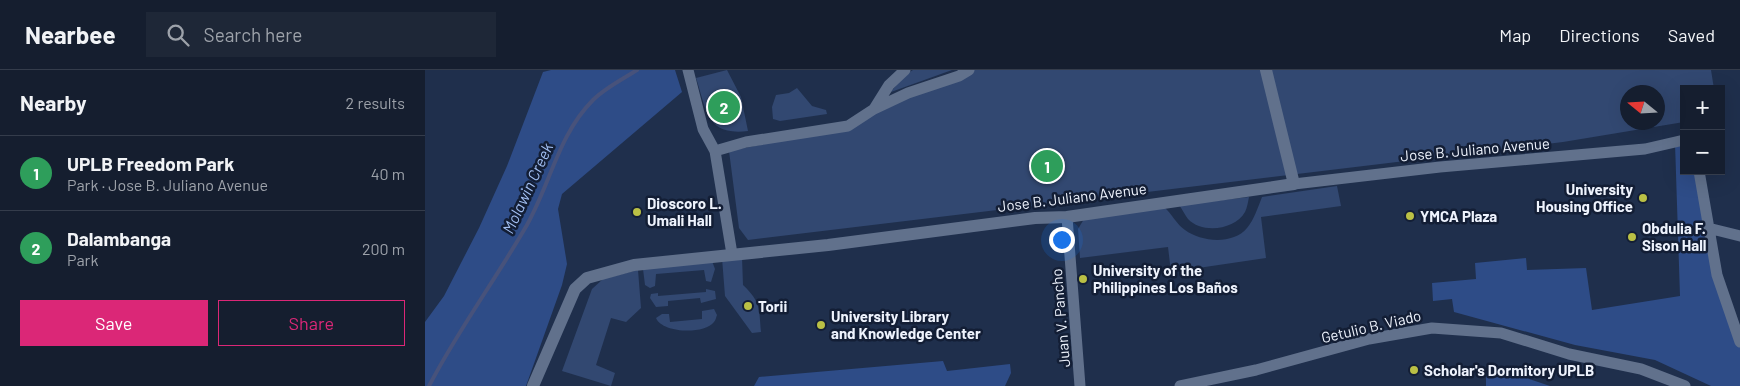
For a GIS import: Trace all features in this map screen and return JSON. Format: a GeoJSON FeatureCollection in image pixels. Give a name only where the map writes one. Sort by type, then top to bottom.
{"type":"FeatureCollection","features":[{"type":"Feature","properties":{"kind":"street"},"geometry":{"type":"LineString","coordinates":[[874,109],[889,85],[905,70]]}},
{"type":"Feature","properties":{"kind":"street"},"geometry":{"type":"LineString","coordinates":[[715,151],[746,142],[848,126],[874,109],[908,93],[959,76],[969,70]]}},
{"type":"Feature","properties":{"kind":"street"},"geometry":{"type":"LineString","coordinates":[[1266,70],[1294,184]]}},
{"type":"Feature","properties":{"kind":"street"},"geometry":{"type":"LineString","coordinates":[[689,74],[703,130],[715,151],[731,254]]}},
{"type":"Feature","properties":{"kind":"street","name":"Jose B. Juliano Avenue"},"geometry":{"type":"LineString","coordinates":[[533,386],[575,289],[587,278],[634,265],[828,246],[1035,218],[1067,217],[1294,184],[1440,167],[1645,150],[1680,141]]}},
{"type":"Feature","properties":{"kind":"street"},"geometry":{"type":"LineString","coordinates":[[1700,175],[1717,275],[1740,342]]}},
{"type":"Feature","properties":{"kind":"street","name":"Juan V. Pancho"},"geometry":{"type":"LineString","coordinates":[[1067,217],[1080,386]]}},
{"type":"Feature","properties":{"kind":"street"},"geometry":{"type":"LineString","coordinates":[[1708,228],[1740,236]]}},
{"type":"Feature","properties":{"kind":"street","name":"Getulio B. Viado"},"geometry":{"type":"LineString","coordinates":[[1180,386],[1256,370],[1369,339],[1432,328],[1501,333],[1569,354],[1641,369],[1685,386]]}},
{"type":"Feature","properties":{"kind":"shaded area","name":"University of the Philippines Los Baños"},"geometry":{"type":"Polygon","coordinates":[[[425,70],[1740,70],[1740,386],[425,386],[425,70]]]}},
{"type":"Feature","properties":{"kind":"shaded area"},"geometry":{"type":"Polygon","coordinates":[[[551,70],[675,70],[682,92],[562,194],[558,209],[567,264],[562,285],[526,386],[425,386],[425,322],[444,296],[479,228],[507,166],[543,72],[551,70]]]}},
{"type":"Feature","properties":{"kind":"shaded area"},"geometry":{"type":"Polygon","coordinates":[[[727,70],[741,97],[748,131],[734,132],[724,129],[710,119],[706,111],[696,78],[727,70]]]}},
{"type":"Feature","properties":{"kind":"shaded area"},"geometry":{"type":"Polygon","coordinates":[[[913,70],[952,70],[891,92],[903,76],[913,70]]]}},
{"type":"Feature","properties":{"kind":"shaded area"},"geometry":{"type":"Polygon","coordinates":[[[974,70],[1711,70],[1713,85],[1680,85],[1680,123],[1665,125],[1665,85],[1620,85],[1620,130],[1636,130],[1563,142],[748,240],[739,228],[729,151],[852,127],[884,104],[974,70]]]}},
{"type":"Feature","properties":{"kind":"shaded area"},"geometry":{"type":"Polygon","coordinates":[[[797,88],[812,106],[826,110],[827,114],[780,121],[773,119],[772,107],[776,95],[789,93],[797,88]]]}},
{"type":"Feature","properties":{"kind":"shaded area"},"geometry":{"type":"Polygon","coordinates":[[[1680,142],[1680,175],[1697,175],[1740,345],[1740,386],[1711,386],[1655,360],[1575,345],[1454,312],[1452,299],[1433,301],[1432,283],[1476,279],[1475,263],[1526,258],[1527,270],[1586,268],[1592,310],[1680,296],[1675,143],[1680,142]]]}},
{"type":"Feature","properties":{"kind":"shaded area"},"geometry":{"type":"Polygon","coordinates":[[[1337,186],[1341,206],[1261,217],[1266,258],[1171,272],[1168,247],[1080,258],[1078,229],[1084,219],[1164,207],[1179,225],[1192,234],[1208,239],[1225,239],[1234,237],[1247,228],[1254,217],[1262,197],[1337,186]]]}},
{"type":"Feature","properties":{"kind":"shaded area"},"geometry":{"type":"Polygon","coordinates":[[[1249,197],[1246,210],[1240,218],[1234,223],[1218,228],[1201,227],[1194,224],[1188,219],[1179,205],[1249,197]]]}},
{"type":"Feature","properties":{"kind":"shaded area"},"geometry":{"type":"Polygon","coordinates":[[[742,257],[743,285],[753,296],[758,306],[761,332],[752,333],[725,296],[722,258],[742,257]]]}},
{"type":"Feature","properties":{"kind":"shaded area"},"geometry":{"type":"Polygon","coordinates":[[[712,261],[715,269],[711,282],[706,281],[704,270],[656,274],[655,286],[650,288],[645,285],[643,269],[712,261]]]}},
{"type":"Feature","properties":{"kind":"shaded area"},"geometry":{"type":"Polygon","coordinates":[[[638,270],[641,308],[626,322],[611,318],[596,365],[615,373],[611,386],[562,371],[592,289],[603,279],[638,270]]]}},
{"type":"Feature","properties":{"kind":"shaded area"},"geometry":{"type":"Polygon","coordinates":[[[706,289],[715,291],[716,299],[701,303],[700,298],[668,301],[668,306],[656,307],[650,298],[651,294],[658,293],[658,296],[706,292],[706,289]]]}},
{"type":"Feature","properties":{"kind":"shaded area"},"geometry":{"type":"Polygon","coordinates":[[[714,309],[717,315],[716,319],[709,326],[702,329],[683,331],[674,329],[666,327],[656,318],[662,314],[669,314],[670,322],[702,319],[702,311],[714,309]]]}},
{"type":"Feature","properties":{"kind":"shaded area"},"geometry":{"type":"Polygon","coordinates":[[[943,361],[947,371],[1010,364],[1011,373],[1005,386],[754,386],[759,377],[943,361]]]}},
{"type":"Feature","properties":{"kind":"shaded area"},"geometry":{"type":"Polygon","coordinates":[[[1490,366],[1550,386],[1486,386],[1486,373],[1490,366]]]}},
{"type":"Feature","properties":{"kind":"waterway","name":"Molawin Creek"},"geometry":{"type":"LineString","coordinates":[[429,386],[451,346],[533,214],[571,129],[593,100],[637,70]]}},
{"type":"Feature","properties":{"kind":"place","name":"Dalambanga"},"geometry":{"type":"Point","coordinates":[724,107]}},
{"type":"Feature","properties":{"kind":"place","name":"UPLB Freedom Park"},"geometry":{"type":"Point","coordinates":[1047,166]}},
{"type":"Feature","properties":{"kind":"place","name":"University Housing Office"},"geometry":{"type":"Point","coordinates":[1643,198]}},
{"type":"Feature","properties":{"kind":"place","name":"Dioscoro L. Umali Hall"},"geometry":{"type":"Point","coordinates":[637,212]}},
{"type":"Feature","properties":{"kind":"place","name":"YMCA Plaza"},"geometry":{"type":"Point","coordinates":[1410,216]}},
{"type":"Feature","properties":{"kind":"place","name":"Obdulia F. Sison Hall"},"geometry":{"type":"Point","coordinates":[1632,237]}},
{"type":"Feature","properties":{"kind":"place","name":"University of the Philippines Los Baños"},"geometry":{"type":"Point","coordinates":[1083,279]}},
{"type":"Feature","properties":{"kind":"place","name":"Torii"},"geometry":{"type":"Point","coordinates":[748,306]}},
{"type":"Feature","properties":{"kind":"place","name":"University Library and Knowledge Center"},"geometry":{"type":"Point","coordinates":[821,325]}},
{"type":"Feature","properties":{"kind":"place","name":"Scholar's Dormitory UPLB"},"geometry":{"type":"Point","coordinates":[1414,370]}}]}
